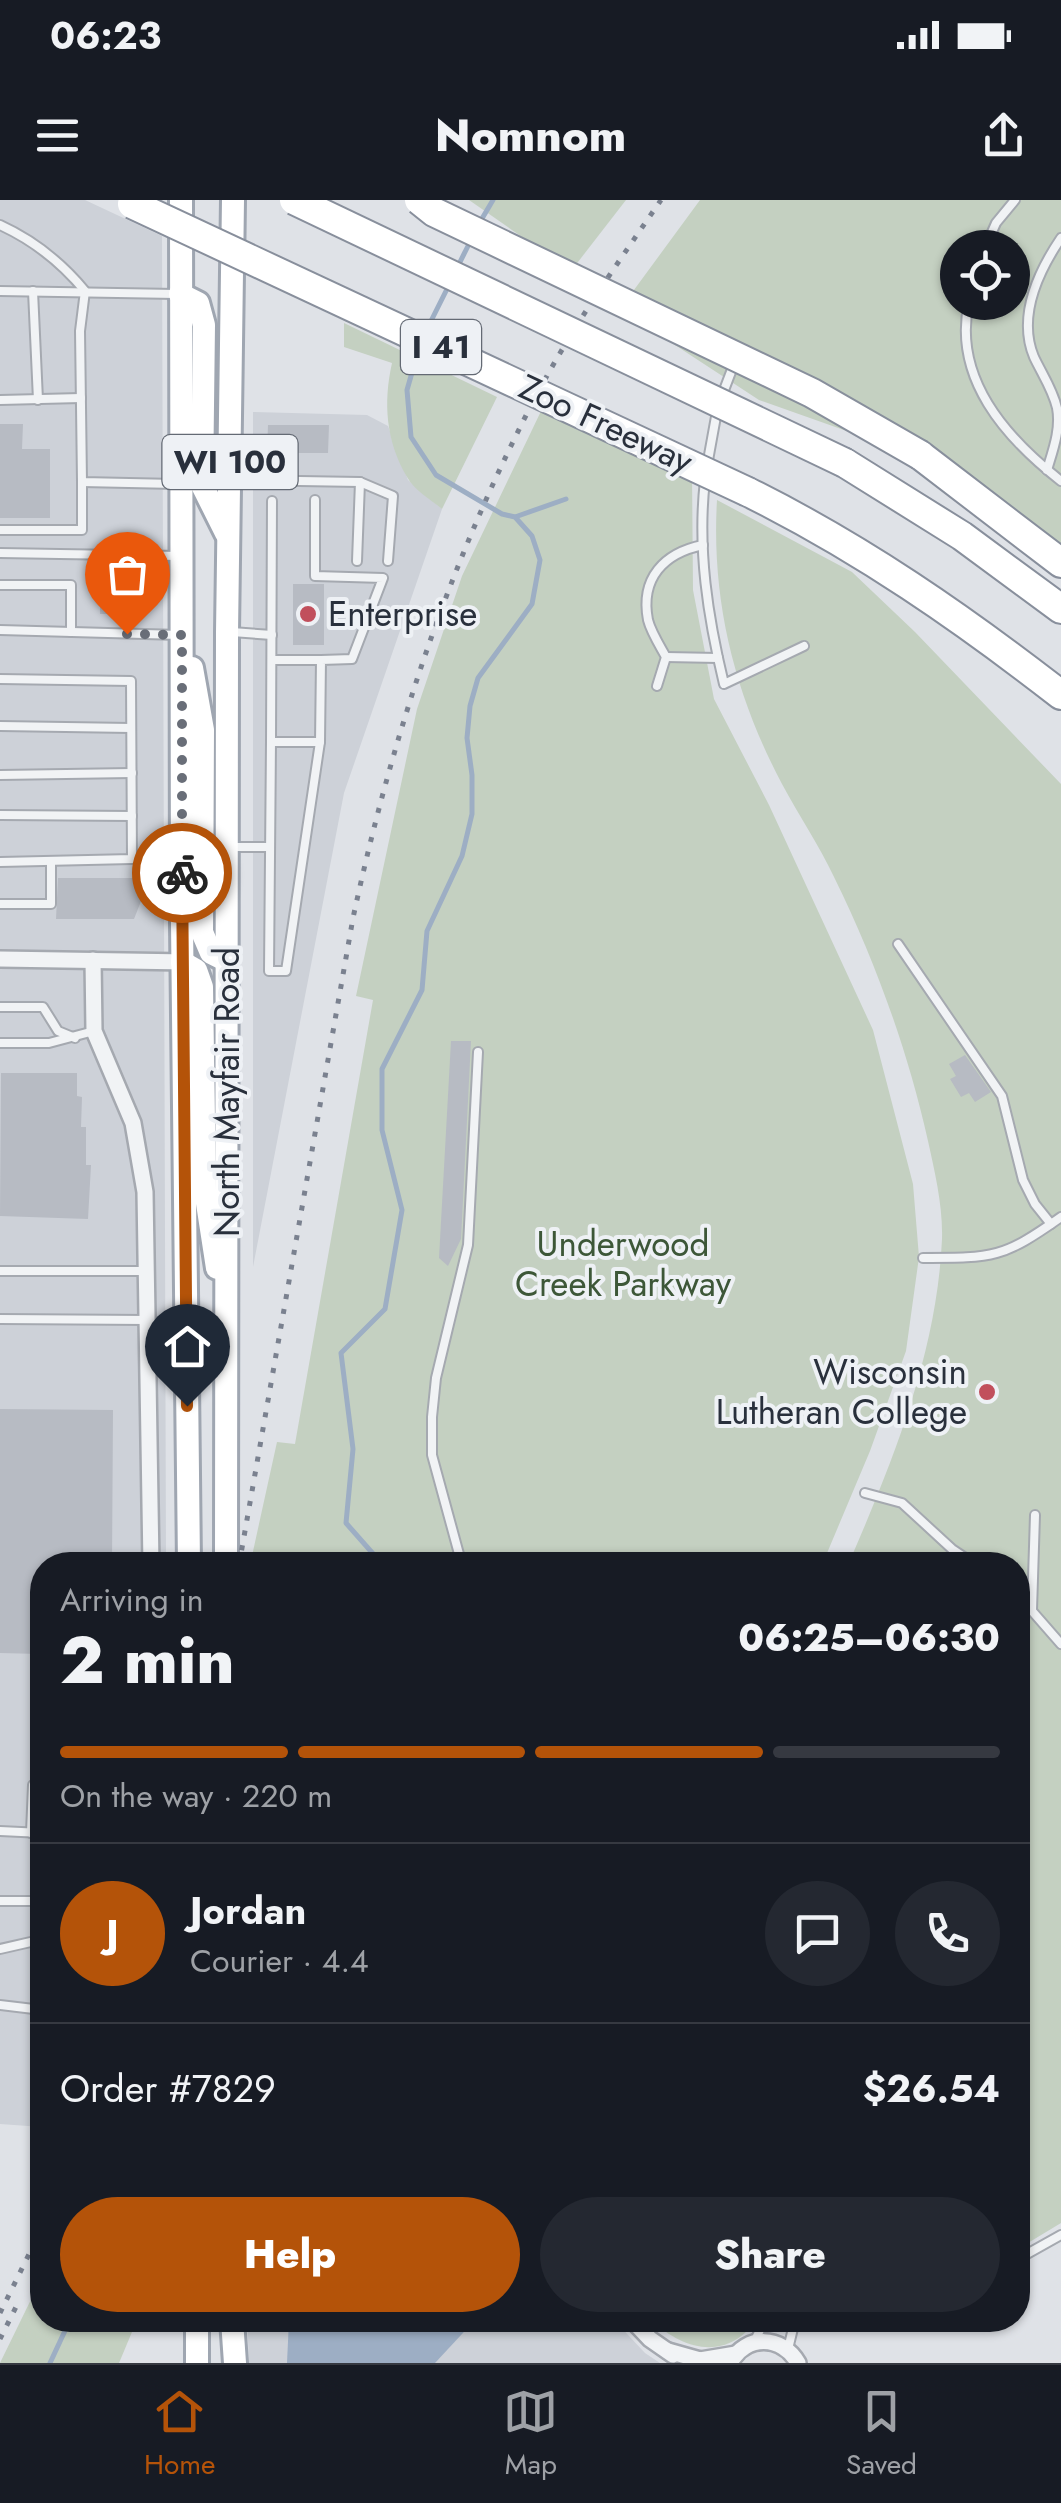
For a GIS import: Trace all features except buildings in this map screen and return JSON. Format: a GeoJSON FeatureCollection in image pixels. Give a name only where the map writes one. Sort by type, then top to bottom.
{"type":"FeatureCollection","features":[{"type":"Feature","properties":{"kind":"highway","name":"Zoo Freeway"},"geometry":{"type":"LineString","coordinates":[[294,200],[845,463],[962,536],[1061,610]]}},
{"type":"Feature","properties":{"kind":"highway"},"geometry":{"type":"LineString","coordinates":[[420,200],[434,212],[812,394],[920,455],[1061,563]]}},
{"type":"Feature","properties":{"kind":"highway","name":"Zoo Freeway"},"geometry":{"type":"LineString","coordinates":[[128,202],[817,526],[877,562],[1061,695]]}},
{"type":"Feature","properties":{"kind":"main road","name":"North Mayfair Road"},"geometry":{"type":"LineString","coordinates":[[181,200],[182,962],[189,1552]]}},
{"type":"Feature","properties":{"kind":"main road","name":"North Mayfair Road"},"geometry":{"type":"LineString","coordinates":[[226,1552],[227,632],[233,200]]}},
{"type":"Feature","properties":{"kind":"main road"},"geometry":{"type":"LineString","coordinates":[[180,294],[198,303],[204,325],[202,484],[229,540]]}},
{"type":"Feature","properties":{"kind":"main road"},"geometry":{"type":"LineString","coordinates":[[183,630],[203,730],[202,932],[211,953],[228,961]]}},
{"type":"Feature","properties":{"kind":"main road"},"geometry":{"type":"LineString","coordinates":[[182,962],[196,970],[202,986],[204,1190],[226,1322]]}},
{"type":"Feature","properties":{"kind":"main road"},"geometry":{"type":"LineString","coordinates":[[196,2332],[197,2363]]}},
{"type":"Feature","properties":{"kind":"main road"},"geometry":{"type":"LineString","coordinates":[[233,2332],[234,2363]]}},
{"type":"Feature","properties":{"kind":"street"},"geometry":{"type":"LineString","coordinates":[[0,959],[228,961]]}},
{"type":"Feature","properties":{"kind":"street"},"geometry":{"type":"LineString","coordinates":[[93,960],[94,1031],[125,1100],[139,1146],[145,1192],[151,1552]]}},
{"type":"Feature","properties":{"kind":"street"},"geometry":{"type":"LineString","coordinates":[[643,2332],[684,2363]]}},
{"type":"Feature","properties":{"kind":"street"},"geometry":{"type":"LineString","coordinates":[[668,2351],[700,2360],[733,2358],[754,2342],[767,2341],[793,2356]]}},
{"type":"Feature","properties":{"kind":"lane"},"geometry":{"type":"LineString","coordinates":[[993,230],[1015,200]]}},
{"type":"Feature","properties":{"kind":"lane"},"geometry":{"type":"LineString","coordinates":[[0,226],[61,262],[85,292],[80,331],[82,530],[0,530]]}},
{"type":"Feature","properties":{"kind":"lane"},"geometry":{"type":"LineString","coordinates":[[1047,470],[1058,432],[1057,408],[1032,353],[1028,324],[1042,266],[1061,238]]}},
{"type":"Feature","properties":{"kind":"lane"},"geometry":{"type":"LineString","coordinates":[[0,291],[180,294]]}},
{"type":"Feature","properties":{"kind":"lane"},"geometry":{"type":"LineString","coordinates":[[33,291],[38,400]]}},
{"type":"Feature","properties":{"kind":"lane"},"geometry":{"type":"LineString","coordinates":[[967,320],[966,360],[983,396],[1029,456],[1061,481]]}},
{"type":"Feature","properties":{"kind":"lane"},"geometry":{"type":"LineString","coordinates":[[741,346],[719,402],[702,503],[706,604],[724,684],[804,646]]}},
{"type":"Feature","properties":{"kind":"lane"},"geometry":{"type":"LineString","coordinates":[[0,400],[81,398]]}},
{"type":"Feature","properties":{"kind":"lane"},"geometry":{"type":"LineString","coordinates":[[230,480],[360,482],[393,496],[388,561]]}},
{"type":"Feature","properties":{"kind":"lane"},"geometry":{"type":"LineString","coordinates":[[82,482],[181,484]]}},
{"type":"Feature","properties":{"kind":"lane"},"geometry":{"type":"LineString","coordinates":[[357,561],[360,482]]}},
{"type":"Feature","properties":{"kind":"lane"},"geometry":{"type":"LineString","coordinates":[[272,660],[352,659],[383,578],[315,576],[315,500]]}},
{"type":"Feature","properties":{"kind":"lane"},"geometry":{"type":"LineString","coordinates":[[272,501],[269,971],[286,971],[320,742],[321,660]]}},
{"type":"Feature","properties":{"kind":"lane"},"geometry":{"type":"LineString","coordinates":[[657,686],[666,657],[648,622],[647,594],[656,570],[674,553],[703,545]]}},
{"type":"Feature","properties":{"kind":"lane"},"geometry":{"type":"LineString","coordinates":[[0,553],[182,556]]}},
{"type":"Feature","properties":{"kind":"lane"},"geometry":{"type":"LineString","coordinates":[[0,585],[71,585],[71,632]]}},
{"type":"Feature","properties":{"kind":"lane"},"geometry":{"type":"LineString","coordinates":[[0,630],[183,630]]}},
{"type":"Feature","properties":{"kind":"lane"},"geometry":{"type":"LineString","coordinates":[[227,632],[272,635]]}},
{"type":"Feature","properties":{"kind":"lane"},"geometry":{"type":"LineString","coordinates":[[666,657],[718,658]]}},
{"type":"Feature","properties":{"kind":"lane"},"geometry":{"type":"LineString","coordinates":[[0,679],[131,681],[132,773],[132,859],[0,862]]}},
{"type":"Feature","properties":{"kind":"lane"},"geometry":{"type":"LineString","coordinates":[[0,726],[131,728]]}},
{"type":"Feature","properties":{"kind":"lane"},"geometry":{"type":"LineString","coordinates":[[272,742],[320,742]]}},
{"type":"Feature","properties":{"kind":"lane"},"geometry":{"type":"LineString","coordinates":[[0,775],[132,773]]}},
{"type":"Feature","properties":{"kind":"lane"},"geometry":{"type":"LineString","coordinates":[[0,815],[132,816]]}},
{"type":"Feature","properties":{"kind":"lane"},"geometry":{"type":"LineString","coordinates":[[228,847],[270,847]]}},
{"type":"Feature","properties":{"kind":"lane"},"geometry":{"type":"LineString","coordinates":[[0,904],[51,904],[52,861]]}},
{"type":"Feature","properties":{"kind":"lane"},"geometry":{"type":"LineString","coordinates":[[898,944],[1002,1096],[1023,1180],[1051,1224]]}},
{"type":"Feature","properties":{"kind":"lane"},"geometry":{"type":"LineString","coordinates":[[0,1007],[43,1007],[58,1031],[76,1038]]}},
{"type":"Feature","properties":{"kind":"lane"},"geometry":{"type":"LineString","coordinates":[[0,1043],[50,1043],[94,1031]]}},
{"type":"Feature","properties":{"kind":"lane"},"geometry":{"type":"LineString","coordinates":[[458,1552],[432,1456],[432,1418],[439,1363],[468,1245],[478,1052]]}},
{"type":"Feature","properties":{"kind":"lane"},"geometry":{"type":"LineString","coordinates":[[923,1258],[984,1258],[1000,1254],[1061,1217]]}},
{"type":"Feature","properties":{"kind":"lane"},"geometry":{"type":"LineString","coordinates":[[0,1271],[148,1272]]}},
{"type":"Feature","properties":{"kind":"lane"},"geometry":{"type":"LineString","coordinates":[[0,1319],[148,1320]]}},
{"type":"Feature","properties":{"kind":"lane"},"geometry":{"type":"LineString","coordinates":[[865,1493],[902,1503],[958,1552]]}},
{"type":"Feature","properties":{"kind":"lane"},"geometry":{"type":"LineString","coordinates":[[1035,1515],[1032,1610],[1061,1644]]}},
{"type":"Feature","properties":{"kind":"lane"},"geometry":{"type":"LineString","coordinates":[[0,1831],[30,1833]]}},
{"type":"Feature","properties":{"kind":"lane"},"geometry":{"type":"LineString","coordinates":[[0,1901],[30,1901]]}},
{"type":"Feature","properties":{"kind":"lane"},"geometry":{"type":"LineString","coordinates":[[0,1950],[30,1942]]}},
{"type":"Feature","properties":{"kind":"lane"},"geometry":{"type":"LineString","coordinates":[[0,2005],[30,2009]]}},
{"type":"Feature","properties":{"kind":"lane"},"geometry":{"type":"LineString","coordinates":[[1030,2252],[1061,2235]]}},
{"type":"Feature","properties":{"kind":"lane"},"geometry":{"type":"LineString","coordinates":[[754,2342],[759,2332]]}},
{"type":"Feature","properties":{"kind":"shaded area"},"geometry":{"type":"Polygon","coordinates":[[[0,200],[85,200],[162,236],[166,1552],[30,1552],[30,2126],[0,2124],[0,200]]]}},
{"type":"Feature","properties":{"kind":"shaded area"},"geometry":{"type":"Polygon","coordinates":[[[253,412],[367,415],[388,426],[408,480],[442,509],[344,793],[253,1267],[253,412]]]}},
{"type":"Feature","properties":{"kind":"shaded area"},"geometry":{"type":"Polygon","coordinates":[[[248,2332],[625,2332],[660,2363],[249,2363],[248,2332]]]}},
{"type":"Feature","properties":{"kind":"green space"},"geometry":{"type":"Polygon","coordinates":[[[469,200],[626,200],[571,271],[469,200]]]}},
{"type":"Feature","properties":{"kind":"green space"},"geometry":{"type":"Polygon","coordinates":[[[700,200],[1061,200],[1061,558],[872,440],[759,400],[620,309],[700,200]]]}},
{"type":"Feature","properties":{"kind":"green space"},"geometry":{"type":"Polygon","coordinates":[[[344,323],[497,397],[442,509],[410,482],[395,450],[387,407],[392,363],[344,347],[344,323]]]}},
{"type":"Feature","properties":{"kind":"green space","name":"Underwood Creek Parkway"},"geometry":{"type":"Polygon","coordinates":[[[543,407],[692,473],[693,590],[714,699],[769,805],[873,1030],[913,1184],[919,1257],[906,1351],[827,1552],[253,1552],[277,1442],[295,1444],[373,1000],[356,996],[417,709],[462,576],[543,407]]]}},
{"type":"Feature","properties":{"kind":"green space","name":"Wisconsin Lutheran College"},"geometry":{"type":"Polygon","coordinates":[[[717,500],[852,572],[1061,784],[1061,2223],[1030,2242],[1030,1552],[853,1552],[896,1446],[922,1365],[938,1281],[940,1202],[911,1073],[876,973],[828,865],[765,750],[739,682],[723,611],[716,538],[717,500]]]}},
{"type":"Feature","properties":{"kind":"green space"},"geometry":{"type":"Polygon","coordinates":[[[30,2302],[30,2332],[132,2332],[119,2363],[0,2363],[30,2302]]]}},
{"type":"Feature","properties":{"kind":"green space"},"geometry":{"type":"Polygon","coordinates":[[[666,2332],[746,2332],[719,2346],[705,2347],[666,2332]]]}},
{"type":"Feature","properties":{"kind":"water"},"geometry":{"type":"Polygon","coordinates":[[[288,2332],[464,2332],[435,2363],[287,2363],[288,2332]]]}},
{"type":"Feature","properties":{"kind":"waterway"},"geometry":{"type":"LineString","coordinates":[[480,222],[493,200]]}},
{"type":"Feature","properties":{"kind":"waterway"},"geometry":{"type":"LineString","coordinates":[[458,266],[471,240]]}},
{"type":"Feature","properties":{"kind":"waterway"},"geometry":{"type":"LineString","coordinates":[[427,329],[449,285]]}},
{"type":"Feature","properties":{"kind":"waterway"},"geometry":{"type":"LineString","coordinates":[[372,1552],[346,1523],[353,1449],[341,1353],[385,1309],[402,1210],[382,1130],[382,1069],[422,990],[427,931],[462,856],[472,814],[467,738],[478,678],[532,604],[540,560],[532,536],[515,517],[502,514],[436,475],[411,437],[407,390],[419,348]]}},
{"type":"Feature","properties":{"kind":"waterway"},"geometry":{"type":"LineString","coordinates":[[515,517],[566,499]]}},
{"type":"Feature","properties":{"kind":"waterway"},"geometry":{"type":"LineString","coordinates":[[50,2363],[64,2332]]}},
{"type":"Feature","properties":{"kind":"railway"},"geometry":{"type":"LineString","coordinates":[[241,1552],[353,918],[405,717],[450,587],[504,460],[564,347],[661,200]]}},
{"type":"Feature","properties":{"kind":"railway"},"geometry":{"type":"LineString","coordinates":[[0,2313],[30,2252]]}},
{"type":"Feature","properties":{"kind":"railway"},"geometry":{"type":"LineString","coordinates":[[0,2339],[18,2303]]}},
{"type":"Feature","properties":{"kind":"way so far"},"geometry":{"type":"LineString","coordinates":[[127,634],[182,635],[182,873]]}},
{"type":"Feature","properties":{"kind":"place","name":"Enterprise"},"geometry":{"type":"Point","coordinates":[308,614]}},
{"type":"Feature","properties":{"kind":"place","name":"Wisconsin Lutheran College"},"geometry":{"type":"Point","coordinates":[987,1392]}},
{"type":"Feature","properties":{"kind":"route"},"geometry":{"type":"LineString","coordinates":[[182,873],[187,1406]]}}]}
